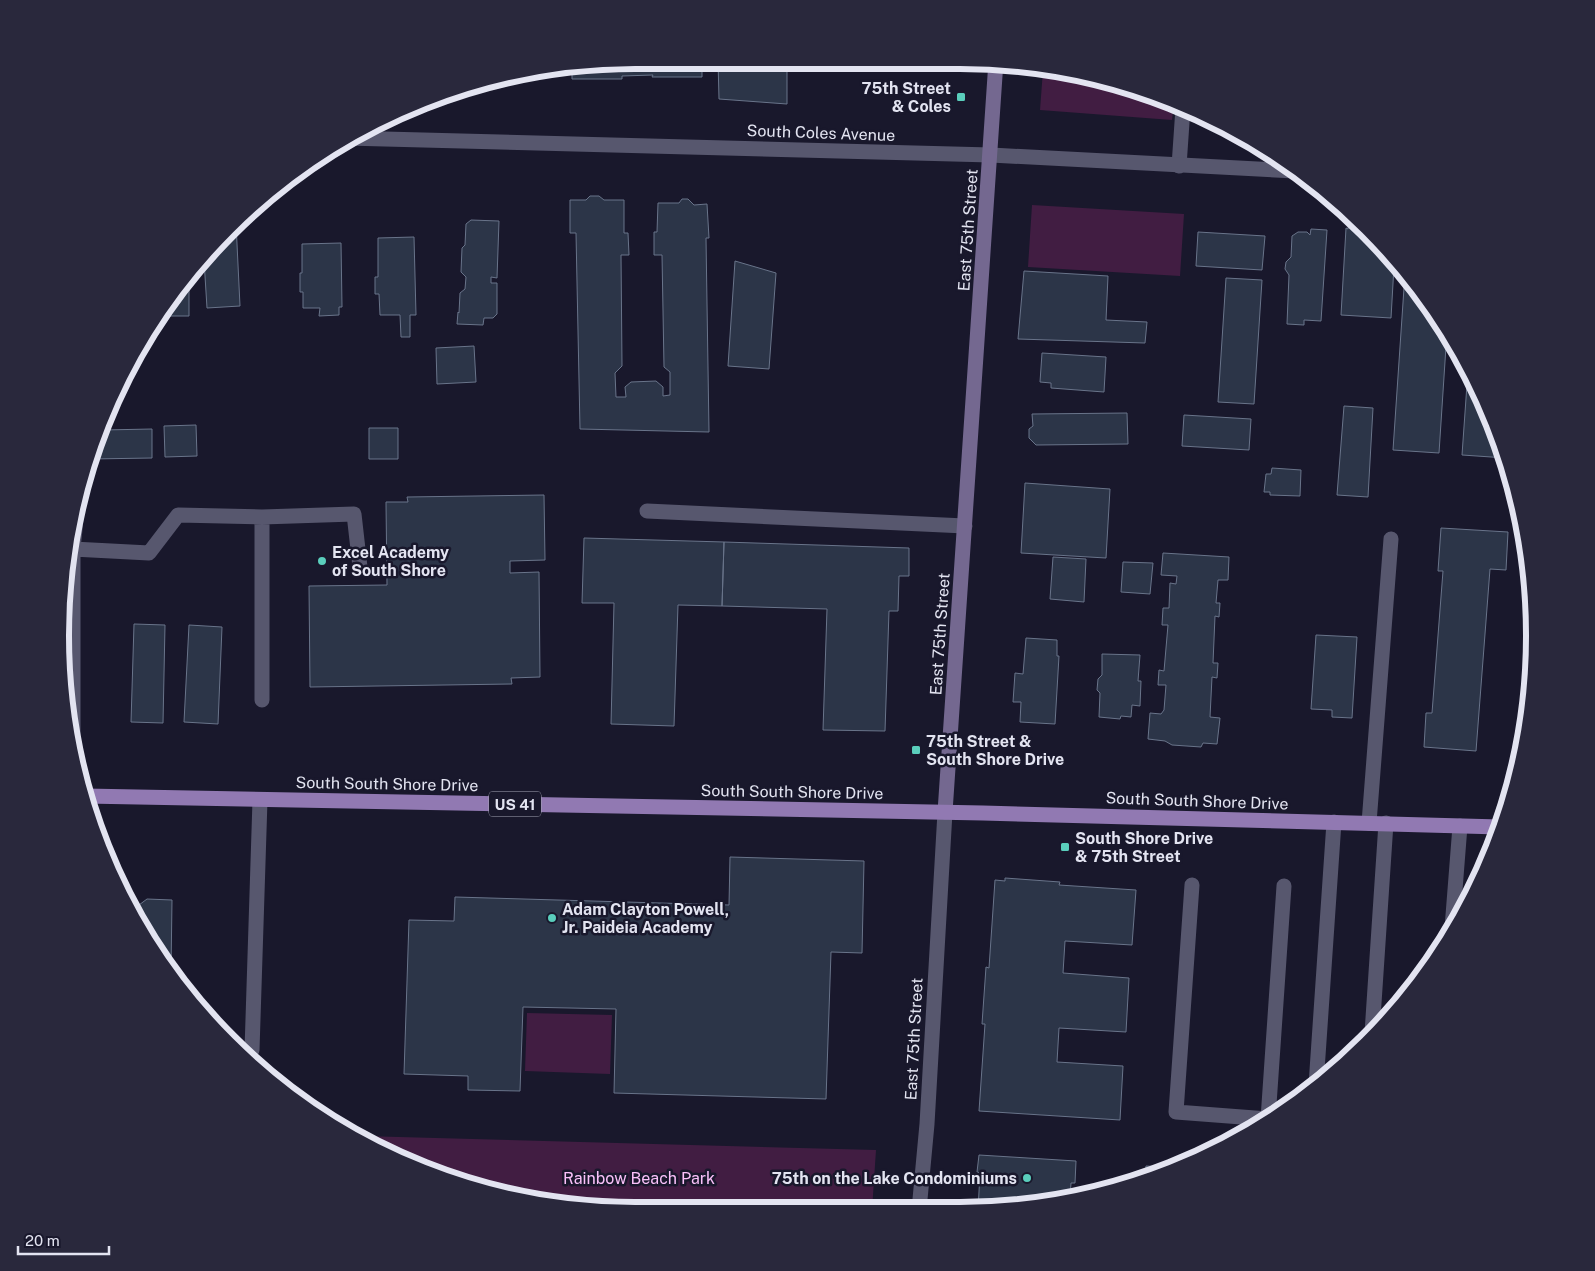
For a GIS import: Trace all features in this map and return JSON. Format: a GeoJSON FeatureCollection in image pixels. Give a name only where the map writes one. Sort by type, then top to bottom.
{"type":"FeatureCollection","features":[{"type":"Feature","properties":{"kind":"main road","name":"East 75th Street"},"geometry":{"type":"LineString","coordinates":[[945,812],[996,70]]}},
{"type":"Feature","properties":{"kind":"main road","name":"South South Shore Drive"},"geometry":{"type":"LineString","coordinates":[[92,796],[945,812],[1493,827]]}},
{"type":"Feature","properties":{"kind":"street"},"geometry":{"type":"LineString","coordinates":[[1179,166],[1183,115]]}},
{"type":"Feature","properties":{"kind":"street","name":"South Coles Avenue"},"geometry":{"type":"LineString","coordinates":[[368,136],[991,155],[1283,171]]}},
{"type":"Feature","properties":{"kind":"street"},"geometry":{"type":"LineString","coordinates":[[646,511],[965,526]]}},
{"type":"Feature","properties":{"kind":"street"},"geometry":{"type":"LineString","coordinates":[[76,549],[149,553],[178,515],[262,517],[354,514],[360,567]]}},
{"type":"Feature","properties":{"kind":"street"},"geometry":{"type":"LineString","coordinates":[[262,517],[262,700]]}},
{"type":"Feature","properties":{"kind":"street"},"geometry":{"type":"LineString","coordinates":[[1369,823],[1391,539]]}},
{"type":"Feature","properties":{"kind":"street"},"geometry":{"type":"LineString","coordinates":[[73,571],[73,700]]}},
{"type":"Feature","properties":{"kind":"street"},"geometry":{"type":"LineString","coordinates":[[252,1050],[260,800]]}},
{"type":"Feature","properties":{"kind":"street","name":"East 75th Street"},"geometry":{"type":"LineString","coordinates":[[920,1202],[927,1124],[945,812]]}},
{"type":"Feature","properties":{"kind":"street"},"geometry":{"type":"LineString","coordinates":[[1317,1075],[1334,822]]}},
{"type":"Feature","properties":{"kind":"street"},"geometry":{"type":"LineString","coordinates":[[1373,1023],[1386,824]]}},
{"type":"Feature","properties":{"kind":"street"},"geometry":{"type":"LineString","coordinates":[[1453,913],[1460,826]]}},
{"type":"Feature","properties":{"kind":"street"},"geometry":{"type":"LineString","coordinates":[[1192,885],[1176,1112],[1256,1118]]}},
{"type":"Feature","properties":{"kind":"street"},"geometry":{"type":"LineString","coordinates":[[1269,1110],[1284,886]]}},
{"type":"Feature","properties":{"kind":"green space"},"geometry":{"type":"Polygon","coordinates":[[[1043,76],[1106,88],[1173,111],[1172,120],[1040,110],[1043,76]]]}},
{"type":"Feature","properties":{"kind":"green space"},"geometry":{"type":"Polygon","coordinates":[[[1032,205],[1184,214],[1180,276],[1028,267],[1032,205]]]}},
{"type":"Feature","properties":{"kind":"green space"},"geometry":{"type":"Polygon","coordinates":[[[527,1013],[612,1015],[610,1074],[525,1071],[527,1013]]]}},
{"type":"Feature","properties":{"kind":"green space","name":"Rainbow Beach Park"},"geometry":{"type":"Polygon","coordinates":[[[371,1136],[876,1150],[873,1202],[598,1201],[525,1191],[489,1183],[419,1159],[371,1136]]]}},
{"type":"Feature","properties":{"kind":"building"},"geometry":{"type":"Polygon","coordinates":[[[702,69],[702,77],[652,77],[653,75],[622,76],[622,79],[572,79],[572,73],[598,70],[702,69]]]}},
{"type":"Feature","properties":{"kind":"building"},"geometry":{"type":"Polygon","coordinates":[[[718,69],[787,69],[787,104],[719,99],[718,69]]]}},
{"type":"Feature","properties":{"kind":"building"},"geometry":{"type":"Polygon","coordinates":[[[590,196],[599,196],[604,200],[624,200],[624,233],[628,233],[629,255],[621,255],[622,366],[615,373],[616,397],[626,397],[625,387],[631,382],[656,381],[663,387],[663,396],[670,395],[670,372],[664,367],[662,255],[654,255],[654,232],[657,232],[658,203],[679,203],[682,199],[688,199],[694,205],[707,204],[709,238],[706,238],[709,432],[580,429],[576,233],[570,233],[570,200],[586,200],[590,196]]]}},
{"type":"Feature","properties":{"kind":"building"},"geometry":{"type":"Polygon","coordinates":[[[471,220],[499,221],[497,278],[491,277],[491,283],[497,283],[497,314],[493,318],[484,318],[483,325],[457,324],[460,293],[465,289],[466,277],[461,272],[462,248],[465,245],[466,224],[471,220]]]}},
{"type":"Feature","properties":{"kind":"building"},"geometry":{"type":"Polygon","coordinates":[[[1349,224],[1394,271],[1391,318],[1341,315],[1346,228],[1348,229],[1349,224]]]}},
{"type":"Feature","properties":{"kind":"building"},"geometry":{"type":"Polygon","coordinates":[[[1311,229],[1327,230],[1321,321],[1304,320],[1304,325],[1287,324],[1289,275],[1285,269],[1286,262],[1291,257],[1292,236],[1298,232],[1307,232],[1310,235],[1311,229]]]}},
{"type":"Feature","properties":{"kind":"building"},"geometry":{"type":"Polygon","coordinates":[[[1198,232],[1265,236],[1262,270],[1196,266],[1198,232]]]}},
{"type":"Feature","properties":{"kind":"building"},"geometry":{"type":"Polygon","coordinates":[[[237,234],[240,306],[207,308],[204,268],[237,234]]]}},
{"type":"Feature","properties":{"kind":"building"},"geometry":{"type":"Polygon","coordinates":[[[414,237],[416,315],[410,315],[410,337],[401,337],[400,315],[380,315],[379,294],[375,294],[375,277],[378,277],[378,238],[414,237]]]}},
{"type":"Feature","properties":{"kind":"building"},"geometry":{"type":"Polygon","coordinates":[[[341,243],[342,307],[339,307],[339,315],[319,316],[320,308],[303,308],[303,292],[300,292],[302,244],[341,243]]]}},
{"type":"Feature","properties":{"kind":"building"},"geometry":{"type":"Polygon","coordinates":[[[735,261],[776,273],[769,369],[728,366],[735,261]]]}},
{"type":"Feature","properties":{"kind":"building"},"geometry":{"type":"Polygon","coordinates":[[[1024,271],[1108,276],[1106,320],[1147,322],[1145,343],[1018,339],[1024,271]]]}},
{"type":"Feature","properties":{"kind":"building"},"geometry":{"type":"Polygon","coordinates":[[[1226,278],[1262,280],[1254,404],[1218,402],[1226,278]]]}},
{"type":"Feature","properties":{"kind":"building"},"geometry":{"type":"Polygon","coordinates":[[[1404,284],[1446,346],[1439,453],[1393,450],[1404,284]]]}},
{"type":"Feature","properties":{"kind":"building"},"geometry":{"type":"Polygon","coordinates":[[[189,286],[189,316],[168,316],[189,286]]]}},
{"type":"Feature","properties":{"kind":"building"},"geometry":{"type":"Polygon","coordinates":[[[474,346],[476,382],[437,384],[436,348],[474,346]]]}},
{"type":"Feature","properties":{"kind":"building"},"geometry":{"type":"Polygon","coordinates":[[[1042,353],[1106,357],[1104,392],[1051,388],[1051,383],[1040,382],[1042,353]]]}},
{"type":"Feature","properties":{"kind":"building"},"geometry":{"type":"Polygon","coordinates":[[[1467,383],[1497,457],[1462,455],[1467,383]]]}},
{"type":"Feature","properties":{"kind":"building"},"geometry":{"type":"Polygon","coordinates":[[[1344,406],[1373,408],[1368,497],[1337,495],[1344,406]]]}},
{"type":"Feature","properties":{"kind":"building"},"geometry":{"type":"Polygon","coordinates":[[[1127,413],[1128,444],[1036,445],[1029,438],[1029,429],[1033,426],[1032,414],[1127,413]]]}},
{"type":"Feature","properties":{"kind":"building"},"geometry":{"type":"Polygon","coordinates":[[[1184,415],[1251,419],[1249,450],[1182,446],[1184,415]]]}},
{"type":"Feature","properties":{"kind":"building"},"geometry":{"type":"Polygon","coordinates":[[[196,425],[197,456],[165,457],[164,426],[196,425]]]}},
{"type":"Feature","properties":{"kind":"building"},"geometry":{"type":"Polygon","coordinates":[[[369,428],[398,428],[398,459],[369,459],[369,428]]]}},
{"type":"Feature","properties":{"kind":"building"},"geometry":{"type":"Polygon","coordinates":[[[152,429],[152,458],[97,459],[108,430],[152,429]]]}},
{"type":"Feature","properties":{"kind":"building"},"geometry":{"type":"Polygon","coordinates":[[[1272,468],[1301,470],[1300,496],[1270,495],[1270,492],[1264,492],[1266,474],[1271,474],[1272,468]]]}},
{"type":"Feature","properties":{"kind":"building"},"geometry":{"type":"Polygon","coordinates":[[[1025,483],[1110,489],[1106,558],[1021,553],[1025,483]]]}},
{"type":"Feature","properties":{"kind":"building"},"geometry":{"type":"Polygon","coordinates":[[[544,495],[545,560],[510,561],[510,573],[539,572],[540,677],[511,678],[512,684],[310,687],[309,586],[387,585],[386,502],[408,502],[407,497],[544,495]]]}},
{"type":"Feature","properties":{"kind":"building"},"geometry":{"type":"Polygon","coordinates":[[[1441,528],[1508,532],[1506,570],[1490,569],[1476,751],[1424,747],[1426,713],[1432,713],[1443,571],[1438,571],[1441,528]]]}},
{"type":"Feature","properties":{"kind":"building"},"geometry":{"type":"Polygon","coordinates":[[[584,538],[724,542],[722,606],[678,605],[674,726],[611,724],[614,603],[582,603],[584,538]]]}},
{"type":"Feature","properties":{"kind":"building"},"geometry":{"type":"Polygon","coordinates":[[[724,542],[909,548],[909,576],[899,576],[898,611],[889,611],[885,731],[823,730],[827,609],[722,606],[724,542]]]}},
{"type":"Feature","properties":{"kind":"building"},"geometry":{"type":"Polygon","coordinates":[[[1163,553],[1229,557],[1228,580],[1218,580],[1216,603],[1220,603],[1219,617],[1215,616],[1213,663],[1218,663],[1217,678],[1212,677],[1210,717],[1220,718],[1217,744],[1203,743],[1201,747],[1172,745],[1165,741],[1148,739],[1150,713],[1161,714],[1164,710],[1166,685],[1158,685],[1159,670],[1164,671],[1168,625],[1162,625],[1163,608],[1169,608],[1170,583],[1176,584],[1177,576],[1161,575],[1163,553]]]}},
{"type":"Feature","properties":{"kind":"building"},"geometry":{"type":"Polygon","coordinates":[[[1053,557],[1086,559],[1084,602],[1050,599],[1053,557]]]}},
{"type":"Feature","properties":{"kind":"building"},"geometry":{"type":"Polygon","coordinates":[[[1123,562],[1153,563],[1150,594],[1121,592],[1123,562]]]}},
{"type":"Feature","properties":{"kind":"building"},"geometry":{"type":"Polygon","coordinates":[[[134,624],[165,625],[163,723],[131,722],[134,624]]]}},
{"type":"Feature","properties":{"kind":"building"},"geometry":{"type":"Polygon","coordinates":[[[189,625],[222,627],[218,724],[184,722],[189,625]]]}},
{"type":"Feature","properties":{"kind":"building"},"geometry":{"type":"Polygon","coordinates":[[[1316,635],[1357,637],[1352,718],[1332,717],[1332,710],[1311,709],[1316,635]]]}},
{"type":"Feature","properties":{"kind":"building"},"geometry":{"type":"Polygon","coordinates":[[[1026,638],[1057,640],[1057,656],[1059,656],[1055,724],[1020,722],[1021,702],[1013,702],[1015,673],[1023,674],[1026,638]]]}},
{"type":"Feature","properties":{"kind":"building"},"geometry":{"type":"Polygon","coordinates":[[[1102,654],[1140,655],[1138,681],[1141,681],[1140,706],[1132,705],[1131,717],[1121,716],[1120,719],[1099,717],[1100,693],[1097,690],[1098,679],[1102,675],[1102,654]]]}},
{"type":"Feature","properties":{"kind":"building"},"geometry":{"type":"Polygon","coordinates":[[[730,857],[864,861],[862,953],[831,952],[826,1099],[614,1093],[616,1009],[523,1007],[520,1091],[468,1090],[468,1076],[404,1074],[409,920],[454,921],[455,897],[729,905],[730,857]]]}},
{"type":"Feature","properties":{"kind":"building"},"geometry":{"type":"Polygon","coordinates":[[[1005,878],[1060,882],[1059,885],[1136,890],[1132,945],[1065,941],[1063,973],[1129,978],[1126,1032],[1059,1028],[1057,1062],[1123,1066],[1120,1120],[979,1111],[985,1024],[982,1024],[986,967],[989,968],[995,880],[1005,881],[1005,878]]]}},
{"type":"Feature","properties":{"kind":"building"},"geometry":{"type":"Polygon","coordinates":[[[147,899],[172,900],[171,960],[145,919],[139,905],[147,899]]]}},
{"type":"Feature","properties":{"kind":"building","name":"75th on the Lake Condominiums"},"geometry":{"type":"Polygon","coordinates":[[[979,1155],[1076,1161],[1075,1183],[1071,1183],[1070,1191],[997,1201],[978,1202],[980,1173],[977,1172],[979,1155]]]}},
{"type":"Feature","properties":{"kind":"building"},"geometry":{"type":"Polygon","coordinates":[[[1146,1166],[1156,1166],[1146,1171],[1146,1166]]]}},
{"type":"Feature","properties":{"kind":"place","name":"75th Street & Coles"},"geometry":{"type":"Point","coordinates":[961,97]}},
{"type":"Feature","properties":{"kind":"place","name":"Excel Academy of South Shore"},"geometry":{"type":"Point","coordinates":[322,561]}},
{"type":"Feature","properties":{"kind":"place","name":"75th Street & South Shore Drive"},"geometry":{"type":"Point","coordinates":[916,750]}},
{"type":"Feature","properties":{"kind":"place","name":"South Shore Drive & 75th Street"},"geometry":{"type":"Point","coordinates":[1065,847]}},
{"type":"Feature","properties":{"kind":"place","name":"Adam Clayton Powell, Jr. Paideia Academy"},"geometry":{"type":"Point","coordinates":[552,918]}},
{"type":"Feature","properties":{"kind":"place","name":"75th on the Lake Condominiums"},"geometry":{"type":"Point","coordinates":[1027,1178]}}]}
